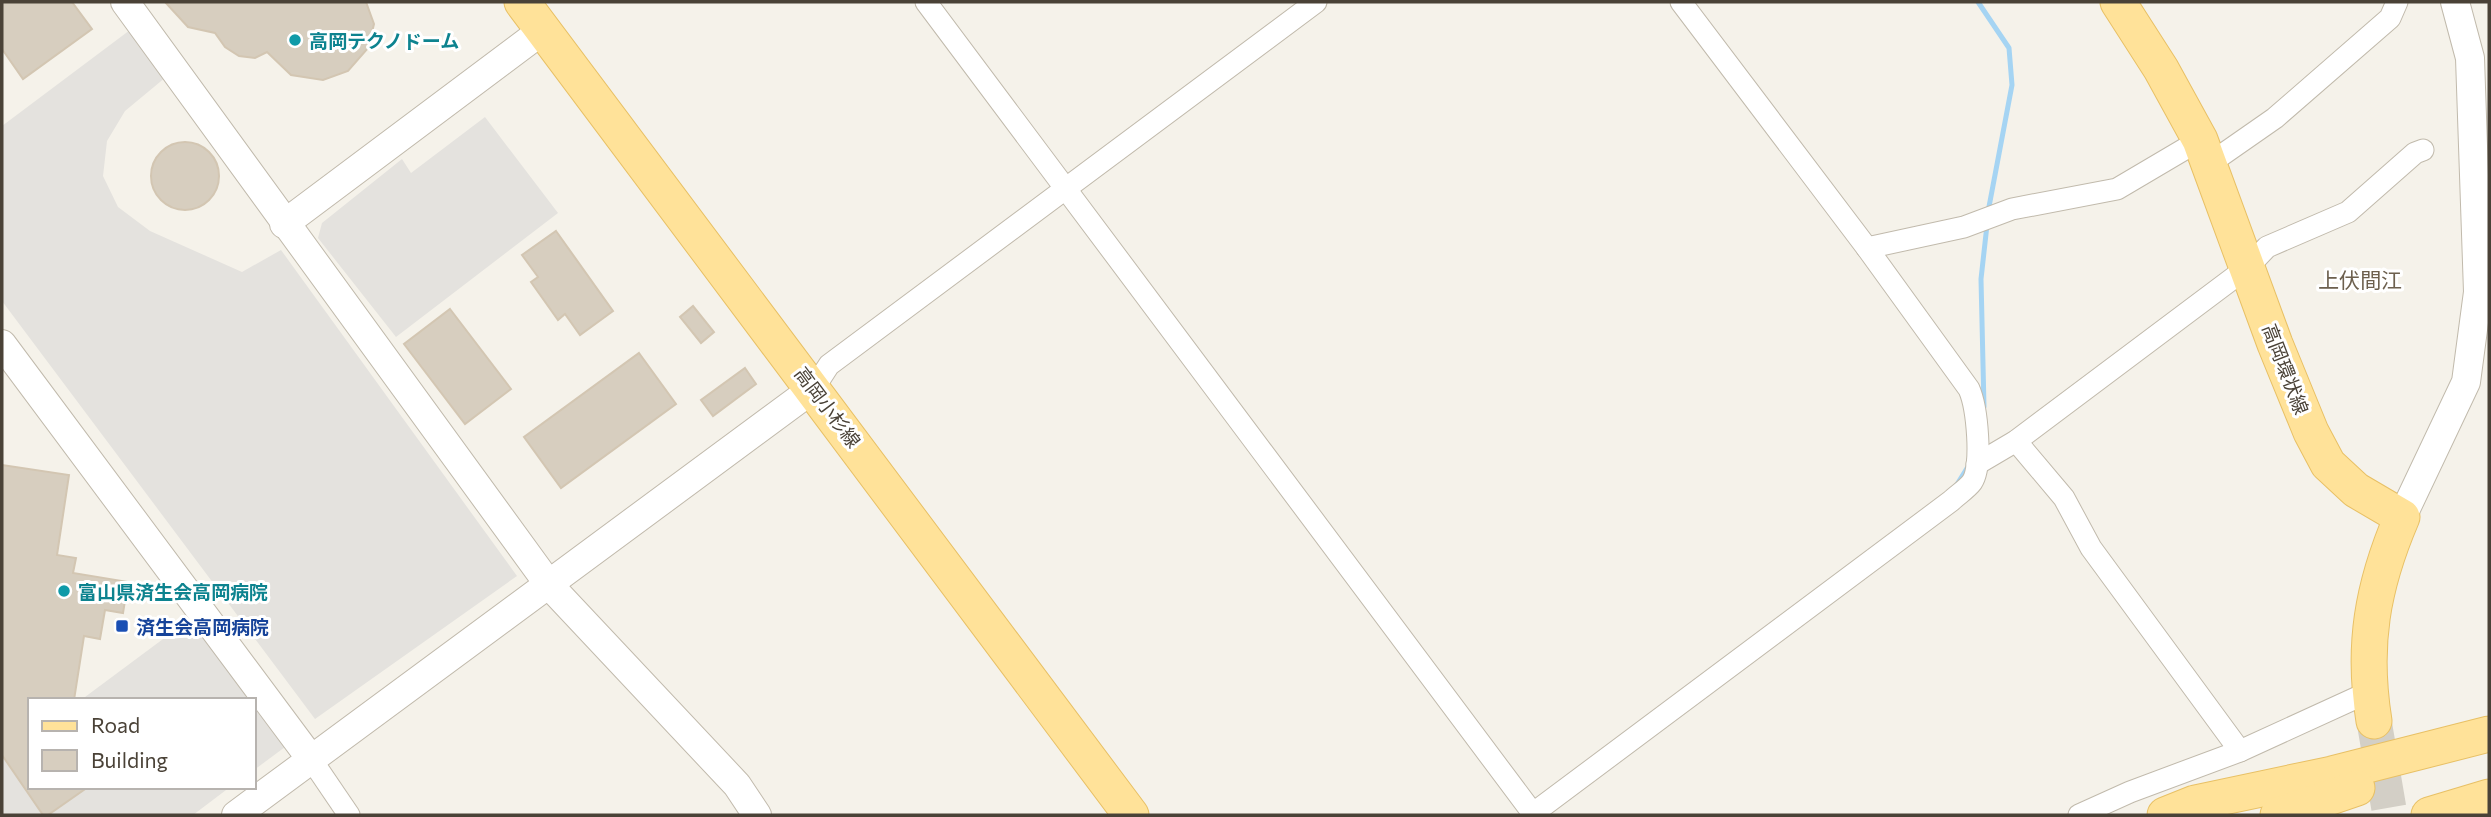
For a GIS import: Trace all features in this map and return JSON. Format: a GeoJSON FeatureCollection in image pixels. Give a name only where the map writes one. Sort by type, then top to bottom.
{"type":"FeatureCollection","features":[{"type":"Feature","properties":{"kind":"main road","name":"高岡小杉線"},"geometry":{"type":"LineString","coordinates":[[522,2],[814,388],[1131,815]]}},
{"type":"Feature","properties":{"kind":"main road","name":"高岡環状線"},"geometry":{"type":"LineString","coordinates":[[2118,2],[2161,69],[2204,152],[2275,344],[2311,432],[2329,464],[2356,490],[2402,517]]}},
{"type":"Feature","properties":{"kind":"main road"},"geometry":{"type":"LineString","coordinates":[[2371,707],[2369,632],[2381,566],[2402,517]]}},
{"type":"Feature","properties":{"kind":"main road"},"geometry":{"type":"LineString","coordinates":[[2165,815],[2195,803],[2332,774],[2489,734]]}},
{"type":"Feature","properties":{"kind":"main road"},"geometry":{"type":"LineString","coordinates":[[2278,815],[2489,745]]}},
{"type":"Feature","properties":{"kind":"main road"},"geometry":{"type":"LineString","coordinates":[[2429,815],[2489,797]]}},
{"type":"Feature","properties":{"kind":"main road"},"geometry":{"type":"LineString","coordinates":[[2466,815],[2489,806]]}},
{"type":"Feature","properties":{"kind":"street"},"geometry":{"type":"LineString","coordinates":[[125,2],[550,586],[737,785],[757,815]]}},
{"type":"Feature","properties":{"kind":"street"},"geometry":{"type":"LineString","coordinates":[[926,2],[1535,813],[1951,501],[1972,482],[1977,463],[1974,401],[1969,389],[1867,248],[1681,2]]}},
{"type":"Feature","properties":{"kind":"street"},"geometry":{"type":"LineString","coordinates":[[236,815],[550,586],[814,388],[829,365],[1316,2]]}},
{"type":"Feature","properties":{"kind":"street"},"geometry":{"type":"LineString","coordinates":[[1867,248],[1964,227],[2012,209],[2117,189],[2204,152],[2275,118],[2390,18],[2397,2]]}},
{"type":"Feature","properties":{"kind":"street"},"geometry":{"type":"LineString","coordinates":[[2402,517],[2466,382],[2478,292],[2470,58],[2455,2]]}},
{"type":"Feature","properties":{"kind":"street"},"geometry":{"type":"LineString","coordinates":[[284,224],[543,30]]}},
{"type":"Feature","properties":{"kind":"street"},"geometry":{"type":"LineString","coordinates":[[1977,463],[2016,441],[2248,267],[2267,247],[2348,212],[2415,153],[2423,150]]}},
{"type":"Feature","properties":{"kind":"street"},"geometry":{"type":"LineString","coordinates":[[2,344],[311,759],[349,815]]}},
{"type":"Feature","properties":{"kind":"street"},"geometry":{"type":"LineString","coordinates":[[2016,441],[2064,498],[2091,548],[2241,751]]}},
{"type":"Feature","properties":{"kind":"street"},"geometry":{"type":"LineString","coordinates":[[2080,815],[2130,792],[2371,707]]}},
{"type":"Feature","properties":{"kind":"shaded area"},"geometry":{"type":"Polygon","coordinates":[[[130,30],[166,77],[125,111],[107,141],[103,176],[118,207],[150,231],[242,272],[281,250],[517,576],[315,719],[2,301],[2,126],[130,30]]]}},
{"type":"Feature","properties":{"kind":"shaded area"},"geometry":{"type":"Polygon","coordinates":[[[485,117],[558,213],[396,337],[318,238],[322,223],[402,159],[411,173],[485,117]]]}},
{"type":"Feature","properties":{"kind":"shaded area"},"geometry":{"type":"Polygon","coordinates":[[[190,619],[249,698],[84,698],[190,619]]]}},
{"type":"Feature","properties":{"kind":"shaded area"},"geometry":{"type":"Polygon","coordinates":[[[256,707],[285,747],[256,769],[256,707]]]}},
{"type":"Feature","properties":{"kind":"shaded area"},"geometry":{"type":"Polygon","coordinates":[[[28,740],[28,789],[227,789],[193,815],[2,815],[2,759],[28,740]]]}},
{"type":"Feature","properties":{"kind":"building"},"geometry":{"type":"Polygon","coordinates":[[[2,2],[72,2],[92,29],[23,79],[2,49],[2,2]]]}},
{"type":"Feature","properties":{"kind":"building","name":"高岡テクノドーム"},"geometry":{"type":"Polygon","coordinates":[[[165,2],[366,2],[374,24],[368,48],[348,71],[323,80],[291,75],[267,52],[255,58],[239,56],[225,47],[215,33],[188,27],[165,2]]]}},
{"type":"Feature","properties":{"kind":"building"},"geometry":{"type":"Polygon","coordinates":[[[185,142],[198,145],[209,152],[216,163],[219,176],[216,189],[209,200],[198,207],[185,210],[172,207],[161,200],[154,189],[151,176],[154,163],[161,152],[172,145],[185,142]]]}},
{"type":"Feature","properties":{"kind":"building"},"geometry":{"type":"Polygon","coordinates":[[[556,231],[613,311],[580,335],[565,314],[558,320],[531,282],[538,277],[522,255],[556,231]]]}},
{"type":"Feature","properties":{"kind":"building"},"geometry":{"type":"Polygon","coordinates":[[[693,306],[714,332],[701,343],[680,317],[693,306]]]}},
{"type":"Feature","properties":{"kind":"building"},"geometry":{"type":"Polygon","coordinates":[[[450,309],[511,389],[465,424],[404,344],[450,309]]]}},
{"type":"Feature","properties":{"kind":"building"},"geometry":{"type":"Polygon","coordinates":[[[639,353],[676,404],[561,488],[524,437],[639,353]]]}},
{"type":"Feature","properties":{"kind":"building"},"geometry":{"type":"Polygon","coordinates":[[[745,368],[756,384],[713,416],[701,400],[745,368]]]}},
{"type":"Feature","properties":{"kind":"building","name":"富山県済生会高岡病院"},"geometry":{"type":"Polygon","coordinates":[[[2,465],[69,475],[57,555],[76,558],[73,573],[128,582],[123,613],[105,610],[100,639],[84,636],[74,698],[28,698],[28,789],[85,789],[48,815],[43,815],[2,755],[2,465]]]}},
{"type":"Feature","properties":{"kind":"waterway"},"geometry":{"type":"LineString","coordinates":[[1978,2],[2009,48],[2012,85],[1988,212]]}},
{"type":"Feature","properties":{"kind":"waterway"},"geometry":{"type":"LineString","coordinates":[[1984,407],[1981,279],[1987,225]]}},
{"type":"Feature","properties":{"kind":"waterway"},"geometry":{"type":"LineString","coordinates":[[1956,486],[1969,465]]}},
{"type":"Feature","properties":{"kind":"tunnel"},"geometry":{"type":"LineString","coordinates":[[2374,721],[2390,815]]}},
{"type":"Feature","properties":{"kind":"place","name":"高岡テクノドーム"},"geometry":{"type":"Point","coordinates":[295,40]}},
{"type":"Feature","properties":{"kind":"place","name":"富山県済生会高岡病院"},"geometry":{"type":"Point","coordinates":[64,591]}},
{"type":"Feature","properties":{"kind":"place","name":"済生会高岡病院"},"geometry":{"type":"Point","coordinates":[122,626]}},
{"type":"Feature","properties":{"kind":"district","name":"上伏間江"},"geometry":{"type":"Point","coordinates":[2360,279]}}]}
